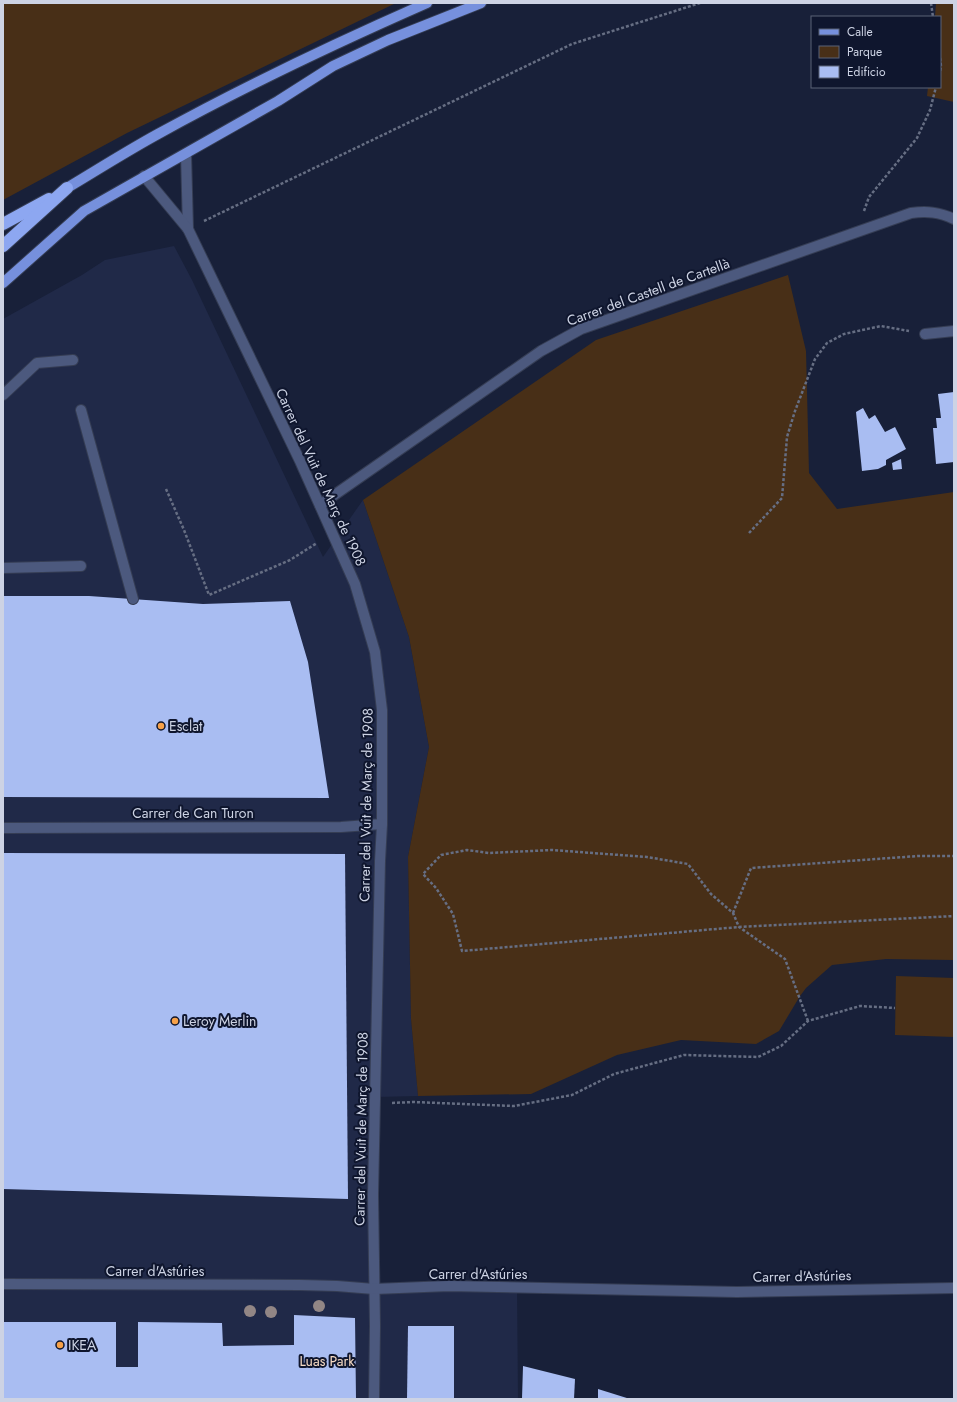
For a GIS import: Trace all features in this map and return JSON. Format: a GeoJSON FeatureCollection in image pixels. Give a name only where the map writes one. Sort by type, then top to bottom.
{"type":"FeatureCollection","features":[{"type":"Feature","properties":{"kind":"highway"},"geometry":{"type":"LineString","coordinates":[[3,224],[67,188]]}},
{"type":"Feature","properties":{"kind":"highway"},"geometry":{"type":"LineString","coordinates":[[3,246],[67,188]]}},
{"type":"Feature","properties":{"kind":"main road"},"geometry":{"type":"LineString","coordinates":[[67,188],[157,134],[197,113],[359,33],[427,3]]}},
{"type":"Feature","properties":{"kind":"main road"},"geometry":{"type":"LineString","coordinates":[[3,283],[84,211],[278,101],[333,66],[388,40],[481,3]]}},
{"type":"Feature","properties":{"kind":"street","name":"Carrer del Vuit de Març de 1908"},"geometry":{"type":"LineString","coordinates":[[186,154],[188,229]]}},
{"type":"Feature","properties":{"kind":"street","name":"Carrer del Vuit de Març de 1908"},"geometry":{"type":"LineString","coordinates":[[144,176],[188,229],[283,426],[355,584],[375,652],[382,710],[382,824],[373,1187],[374,1399]]}},
{"type":"Feature","properties":{"kind":"street","name":"Carrer del Castell de Cartellà"},"geometry":{"type":"LineString","coordinates":[[320,505],[541,351],[581,330],[911,213],[928,211],[940,213],[954,219]]}},
{"type":"Feature","properties":{"kind":"street"},"geometry":{"type":"LineString","coordinates":[[925,334],[954,331]]}},
{"type":"Feature","properties":{"kind":"street"},"geometry":{"type":"LineString","coordinates":[[3,395],[37,363],[73,360]]}},
{"type":"Feature","properties":{"kind":"street"},"geometry":{"type":"LineString","coordinates":[[81,410],[134,599]]}},
{"type":"Feature","properties":{"kind":"street"},"geometry":{"type":"LineString","coordinates":[[3,568],[81,566]]}},
{"type":"Feature","properties":{"kind":"street","name":"Carrer de Can Turon"},"geometry":{"type":"LineString","coordinates":[[3,828],[334,827],[382,824]]}},
{"type":"Feature","properties":{"kind":"street","name":"Carrer d'Astúries"},"geometry":{"type":"LineString","coordinates":[[3,1284],[300,1285],[337,1286],[374,1290],[449,1286],[736,1292],[954,1288]]}},
{"type":"Feature","properties":{"kind":"path"},"geometry":{"type":"LineString","coordinates":[[188,229],[572,44],[700,3]]}},
{"type":"Feature","properties":{"kind":"path"},"geometry":{"type":"LineString","coordinates":[[931,3],[933,16]]}},
{"type":"Feature","properties":{"kind":"path"},"geometry":{"type":"LineString","coordinates":[[856,232],[868,197],[917,138],[930,110],[936,88]]}},
{"type":"Feature","properties":{"kind":"path"},"geometry":{"type":"LineString","coordinates":[[749,532],[782,498],[787,437],[794,411],[815,359],[827,343],[844,334],[881,326],[925,334]]}},
{"type":"Feature","properties":{"kind":"path"},"geometry":{"type":"LineString","coordinates":[[166,489],[184,530],[209,595],[290,560],[332,533]]}},
{"type":"Feature","properties":{"kind":"path"},"geometry":{"type":"LineString","coordinates":[[808,1021],[785,960],[739,927],[734,912],[711,894],[688,864],[647,857],[560,851],[488,854],[467,850],[442,855],[423,874],[436,888],[453,914],[462,952],[739,927],[954,916]]}},
{"type":"Feature","properties":{"kind":"path"},"geometry":{"type":"LineString","coordinates":[[734,912],[751,868],[918,856],[954,856]]}},
{"type":"Feature","properties":{"kind":"path"},"geometry":{"type":"LineString","coordinates":[[390,1103],[413,1102],[514,1106],[572,1095],[614,1074],[684,1055],[758,1057],[781,1046],[808,1021],[860,1006],[895,1008]]}},
{"type":"Feature","properties":{"kind":"shaded area"},"geometry":{"type":"Polygon","coordinates":[[[174,246],[192,280],[323,557],[363,500],[409,637],[429,747],[408,857],[411,1019],[418,1096],[375,1097],[373,1284],[517,1286],[518,1399],[3,1399],[3,319],[82,275],[105,260],[174,246]]]}},
{"type":"Feature","properties":{"kind":"green space"},"geometry":{"type":"Polygon","coordinates":[[[3,3],[396,3],[127,133],[3,200],[3,3]]]}},
{"type":"Feature","properties":{"kind":"green space"},"geometry":{"type":"Polygon","coordinates":[[[936,3],[954,3],[954,102],[927,96],[928,88],[941,88],[941,16],[935,16],[936,3]]]}},
{"type":"Feature","properties":{"kind":"green space"},"geometry":{"type":"Polygon","coordinates":[[[788,275],[806,351],[809,473],[837,509],[954,492],[954,960],[886,959],[832,965],[806,988],[779,1031],[756,1044],[681,1040],[617,1055],[531,1094],[418,1096],[411,1019],[408,857],[429,747],[409,637],[363,500],[596,340],[788,275]]]}},
{"type":"Feature","properties":{"kind":"green space"},"geometry":{"type":"Polygon","coordinates":[[[896,976],[954,978],[954,1037],[895,1035],[896,976]]]}},
{"type":"Feature","properties":{"kind":"building"},"geometry":{"type":"Polygon","coordinates":[[[954,392],[954,462],[936,464],[933,428],[937,428],[936,418],[941,418],[938,394],[954,392]]]}},
{"type":"Feature","properties":{"kind":"building"},"geometry":{"type":"Polygon","coordinates":[[[863,408],[869,419],[875,415],[885,432],[895,427],[906,449],[886,460],[886,465],[878,469],[862,471],[856,412],[863,408]]]}},
{"type":"Feature","properties":{"kind":"building"},"geometry":{"type":"Polygon","coordinates":[[[901,459],[902,469],[893,470],[892,463],[901,459]]]}},
{"type":"Feature","properties":{"kind":"building","name":"Esclat"},"geometry":{"type":"Polygon","coordinates":[[[3,596],[89,596],[203,604],[290,601],[308,662],[329,798],[3,797],[3,596]]]}},
{"type":"Feature","properties":{"kind":"building","name":"Leroy Merlin"},"geometry":{"type":"Polygon","coordinates":[[[3,853],[345,854],[348,1199],[3,1189],[3,853]]]}},
{"type":"Feature","properties":{"kind":"building"},"geometry":{"type":"Polygon","coordinates":[[[294,1315],[355,1318],[356,1399],[3,1399],[3,1322],[116,1322],[116,1367],[138,1367],[138,1322],[222,1323],[223,1346],[294,1345],[294,1315]]]}},
{"type":"Feature","properties":{"kind":"building"},"geometry":{"type":"Polygon","coordinates":[[[408,1326],[454,1326],[454,1399],[407,1399],[408,1326]]]}},
{"type":"Feature","properties":{"kind":"building"},"geometry":{"type":"Polygon","coordinates":[[[523,1366],[575,1379],[574,1399],[522,1399],[523,1366]]]}},
{"type":"Feature","properties":{"kind":"building"},"geometry":{"type":"Polygon","coordinates":[[[598,1389],[630,1399],[598,1399],[598,1389]]]}},
{"type":"Feature","properties":{"kind":"place","name":"Esclat"},"geometry":{"type":"Point","coordinates":[161,726]}},
{"type":"Feature","properties":{"kind":"place","name":"Leroy Merlin"},"geometry":{"type":"Point","coordinates":[175,1021]}},
{"type":"Feature","properties":{"kind":"place","name":"IKEA"},"geometry":{"type":"Point","coordinates":[60,1345]}},
{"type":"Feature","properties":{"kind":"park label","name":"Luas Park"},"geometry":{"type":"Point","coordinates":[327,1361]}}]}
